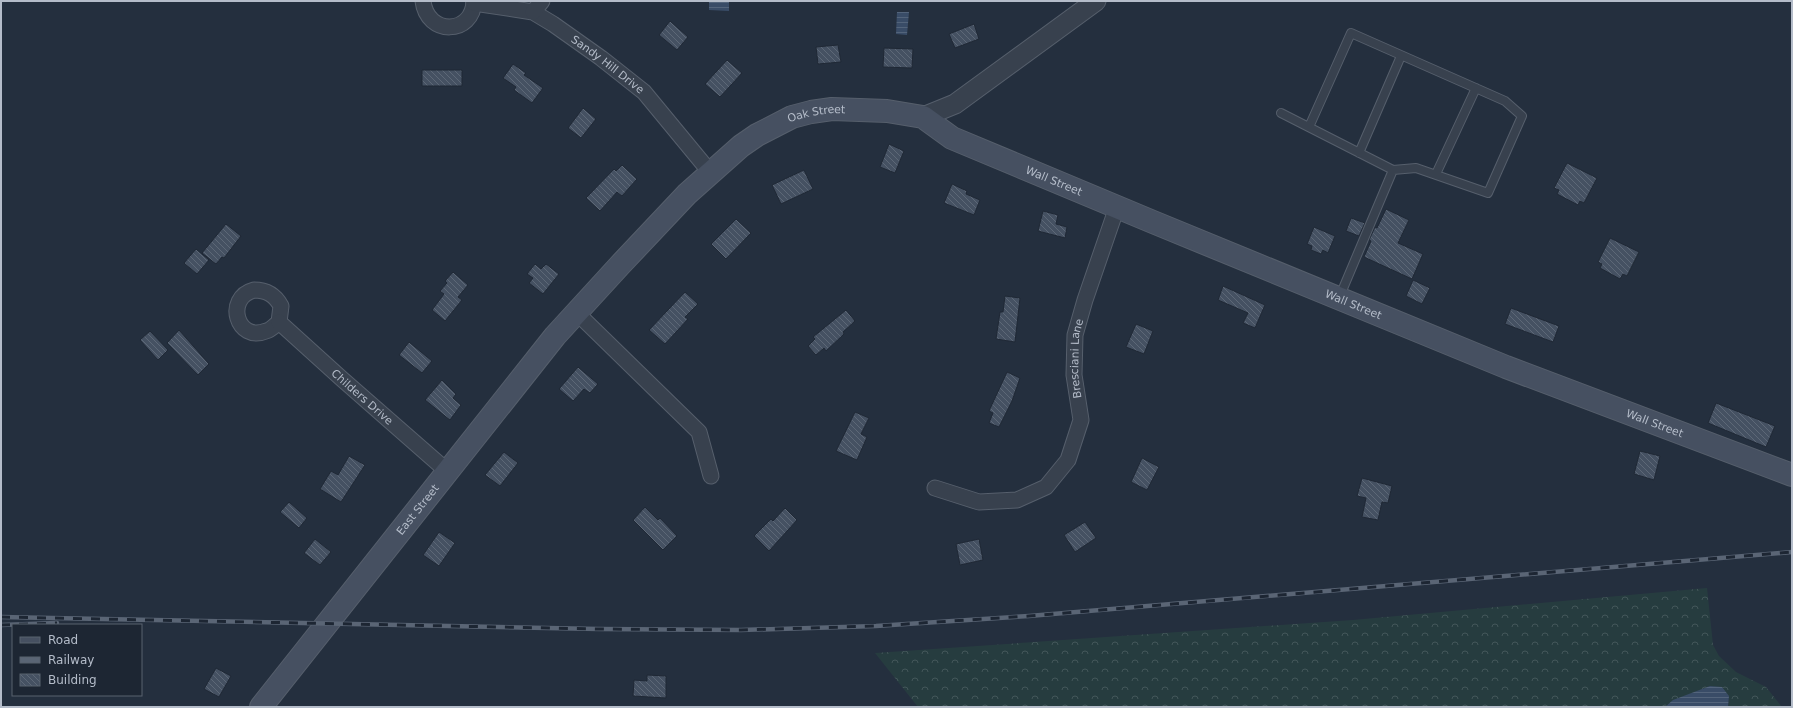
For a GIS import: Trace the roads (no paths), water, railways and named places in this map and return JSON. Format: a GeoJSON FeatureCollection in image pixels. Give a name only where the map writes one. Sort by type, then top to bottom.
{"type":"FeatureCollection","features":[{"type":"Feature","properties":{"kind":"main road","name":"Oak Street"},"geometry":{"type":"LineString","coordinates":[[576,312],[710,172],[741,146],[757,135],[792,117],[811,112],[832,110],[887,112],[923,117]]}},
{"type":"Feature","properties":{"kind":"main road","name":"Wall Street"},"geometry":{"type":"LineString","coordinates":[[923,117],[952,138],[1117,207],[1513,369],[1792,475]]}},
{"type":"Feature","properties":{"kind":"main road","name":"East Street"},"geometry":{"type":"LineString","coordinates":[[261,707],[447,471],[576,312]]}},
{"type":"Feature","properties":{"kind":"street","name":"Sandy Hill Drive"},"geometry":{"type":"LineString","coordinates":[[423,1],[424,7],[430,19],[441,26],[448,27],[460,24],[466,20],[473,9],[474,2],[538,7],[553,24],[631,80],[644,92],[710,172]]}},
{"type":"Feature","properties":{"kind":"street"},"geometry":{"type":"LineString","coordinates":[[923,117],[955,104],[1096,1]]}},
{"type":"Feature","properties":{"kind":"street","name":"Bresciani Lane"},"geometry":{"type":"LineString","coordinates":[[935,488],[979,502],[1017,500],[1046,487],[1068,460],[1081,420],[1074,375],[1075,335],[1084,300],[1117,207]]}},
{"type":"Feature","properties":{"kind":"street"},"geometry":{"type":"LineString","coordinates":[[576,312],[699,432],[711,476]]}},
{"type":"Feature","properties":{"kind":"street","name":"Childers Drive"},"geometry":{"type":"LineString","coordinates":[[279,322],[447,471]]}},
{"type":"Feature","properties":{"kind":"lane"},"geometry":{"type":"LineString","coordinates":[[1281,113],[1393,170],[1416,168],[1488,193],[1522,116],[1505,101],[1351,33],[1309,127]]}},
{"type":"Feature","properties":{"kind":"lane"},"geometry":{"type":"LineString","coordinates":[[1359,152],[1401,56]]}},
{"type":"Feature","properties":{"kind":"lane"},"geometry":{"type":"LineString","coordinates":[[1436,174],[1476,88]]}},
{"type":"Feature","properties":{"kind":"lane"},"geometry":{"type":"LineString","coordinates":[[1339,298],[1393,170]]}},
{"type":"Feature","properties":{"kind":"water"},"geometry":{"type":"Polygon","coordinates":[[[709,1],[729,1],[729,11],[709,10],[709,1]]]}},
{"type":"Feature","properties":{"kind":"water"},"geometry":{"type":"Polygon","coordinates":[[[897,12],[909,12],[907,35],[896,34],[897,12]]]}},
{"type":"Feature","properties":{"kind":"water"},"geometry":{"type":"Polygon","coordinates":[[[1710,686],[1722,687],[1729,696],[1728,707],[1665,707],[1673,700],[1710,686]]]}},
{"type":"Feature","properties":{"kind":"railway"},"geometry":{"type":"LineString","coordinates":[[1,617],[599,629],[741,630],[876,626],[1029,616],[1792,552]]}},
{"type":"Feature","properties":{"kind":"railway"},"geometry":{"type":"LineString","coordinates":[[29,624],[57,623]]}},
{"type":"Feature","properties":{"kind":"railway"},"geometry":{"type":"LineString","coordinates":[[1,625],[12,625]]}}]}
